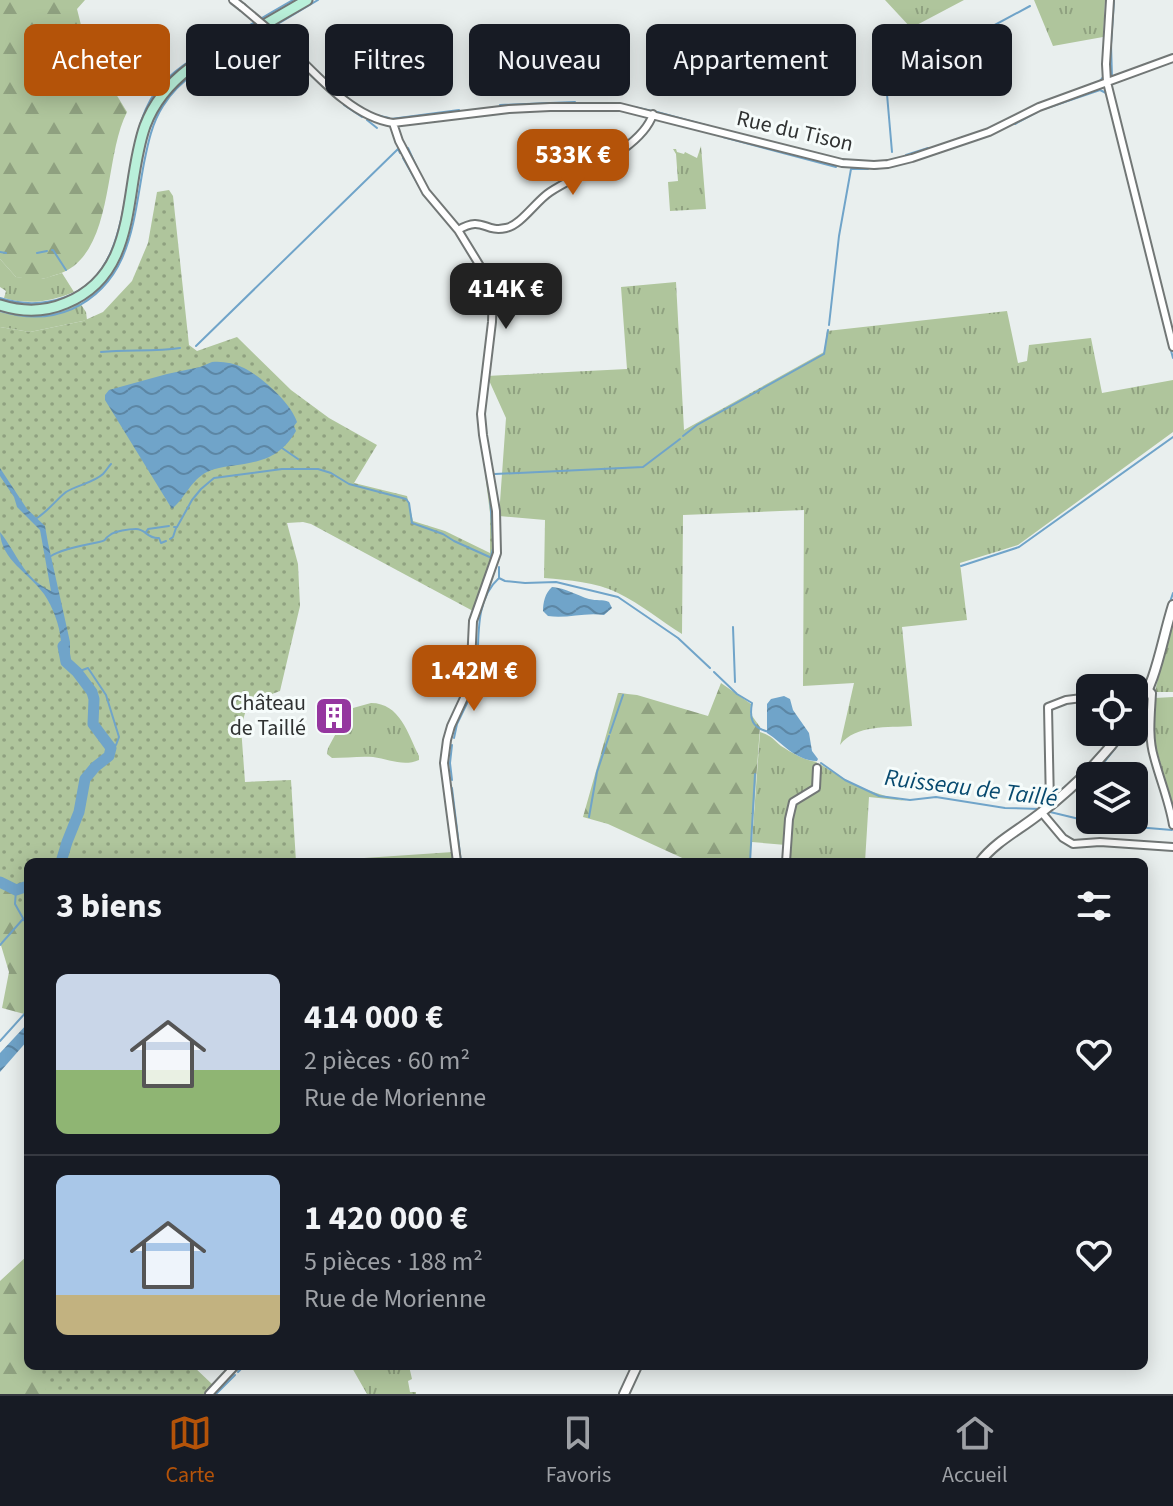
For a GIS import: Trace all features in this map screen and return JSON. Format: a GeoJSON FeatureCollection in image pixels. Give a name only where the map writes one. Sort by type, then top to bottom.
{"type":"FeatureCollection","features":[{"type":"Feature","properties":{"kind":"main road"},"geometry":{"type":"LineString","coordinates":[[0,305],[26,310],[54,308],[78,298],[99,281],[120,248],[142,134],[163,93],[190,68],[307,0]]}},
{"type":"Feature","properties":{"kind":"street"},"geometry":{"type":"LineString","coordinates":[[233,0],[364,114],[378,121],[393,123],[426,192],[458,230],[493,290],[481,414],[496,511],[497,553],[473,621],[470,685],[451,726],[444,763],[456,858]]}},
{"type":"Feature","properties":{"kind":"street"},"geometry":{"type":"LineString","coordinates":[[1110,0],[1107,82],[1173,347]]}},
{"type":"Feature","properties":{"kind":"street","name":"Rue du Tison"},"geometry":{"type":"LineString","coordinates":[[393,123],[509,109],[620,107],[842,163],[888,164],[989,132],[1039,107],[1173,58]]}},
{"type":"Feature","properties":{"kind":"street"},"geometry":{"type":"LineString","coordinates":[[458,230],[474,223],[494,228],[513,225],[548,193],[579,177],[641,135],[653,114]]}},
{"type":"Feature","properties":{"kind":"street"},"geometry":{"type":"LineString","coordinates":[[1173,605],[1149,690],[1152,693],[1153,755],[1173,825]]}},
{"type":"Feature","properties":{"kind":"street"},"geometry":{"type":"LineString","coordinates":[[1076,699],[1048,707],[1045,810],[1067,842],[1073,844],[1100,842],[1173,847]]}},
{"type":"Feature","properties":{"kind":"street"},"geometry":{"type":"LineString","coordinates":[[984,858],[1045,810],[1110,746]]}},
{"type":"Feature","properties":{"kind":"street"},"geometry":{"type":"LineString","coordinates":[[786,858],[793,802],[816,788],[817,768]]}},
{"type":"Feature","properties":{"kind":"street"},"geometry":{"type":"LineString","coordinates":[[209,1394],[231,1370]]}},
{"type":"Feature","properties":{"kind":"street"},"geometry":{"type":"LineString","coordinates":[[624,1394],[635,1370]]}},
{"type":"Feature","properties":{"kind":"green space"},"geometry":{"type":"Polygon","coordinates":[[[0,0],[85,0],[77,9],[81,24],[24,24],[24,96],[117,96],[127,112],[119,131],[99,226],[90,247],[77,263],[59,274],[43,279],[16,277],[0,259],[0,0]]]}},
{"type":"Feature","properties":{"kind":"green space"},"geometry":{"type":"Polygon","coordinates":[[[885,0],[964,0],[919,24],[907,24],[885,0]]]}},
{"type":"Feature","properties":{"kind":"green space"},"geometry":{"type":"Polygon","coordinates":[[[1034,0],[1105,0],[1103,37],[1053,46],[1034,0]]]}},
{"type":"Feature","properties":{"kind":"green space"},"geometry":{"type":"Polygon","coordinates":[[[701,146],[706,209],[670,211],[668,182],[678,181],[673,149],[697,158],[701,146]]]}},
{"type":"Feature","properties":{"kind":"green space"},"geometry":{"type":"Polygon","coordinates":[[[169,190],[173,196],[189,345],[197,351],[237,337],[291,390],[329,418],[377,445],[354,483],[407,496],[413,521],[445,531],[490,553],[486,473],[492,516],[493,558],[473,611],[311,524],[287,523],[298,564],[300,606],[280,691],[248,703],[241,727],[245,782],[291,780],[296,858],[24,858],[24,915],[17,902],[22,892],[0,880],[0,327],[30,332],[83,321],[103,312],[132,281],[148,243],[157,192],[169,190]]]}},
{"type":"Feature","properties":{"kind":"green space"},"geometry":{"type":"Polygon","coordinates":[[[0,259],[16,277],[42,279],[62,273],[74,292],[39,301],[4,298],[6,291],[0,287],[0,259]]]}},
{"type":"Feature","properties":{"kind":"green space"},"geometry":{"type":"Polygon","coordinates":[[[676,282],[684,430],[824,352],[827,331],[1007,311],[1018,363],[1027,361],[1029,345],[1091,338],[1102,393],[1173,380],[1173,432],[1018,545],[960,563],[967,620],[902,627],[912,726],[863,730],[840,745],[854,683],[803,686],[804,510],[683,515],[682,634],[610,589],[544,578],[545,520],[499,516],[506,418],[487,376],[627,369],[621,287],[676,282]]]}},
{"type":"Feature","properties":{"kind":"green space"},"geometry":{"type":"Polygon","coordinates":[[[80,303],[87,320],[30,332],[0,327],[0,312],[21,316],[41,315],[80,303]]]}},
{"type":"Feature","properties":{"kind":"green space"},"geometry":{"type":"Polygon","coordinates":[[[1173,619],[1173,692],[1156,692],[1155,691],[1173,619]]]}},
{"type":"Feature","properties":{"kind":"green space"},"geometry":{"type":"Polygon","coordinates":[[[721,683],[751,704],[750,713],[760,727],[750,858],[682,858],[608,824],[583,817],[618,693],[637,695],[708,716],[721,683]]]}},
{"type":"Feature","properties":{"kind":"green space"},"geometry":{"type":"Polygon","coordinates":[[[1173,697],[1173,810],[1154,730],[1155,698],[1173,697]]]}},
{"type":"Feature","properties":{"kind":"green space"},"geometry":{"type":"Polygon","coordinates":[[[371,703],[389,708],[402,721],[419,760],[402,763],[373,757],[332,758],[327,754],[347,713],[371,703]]]}},
{"type":"Feature","properties":{"kind":"green space"},"geometry":{"type":"Polygon","coordinates":[[[760,732],[794,754],[817,762],[815,766],[818,768],[820,764],[862,787],[907,801],[869,797],[865,858],[786,858],[786,845],[752,842],[760,732]]]}},
{"type":"Feature","properties":{"kind":"green space"},"geometry":{"type":"Polygon","coordinates":[[[453,852],[454,858],[364,858],[453,852]]]}},
{"type":"Feature","properties":{"kind":"green space"},"geometry":{"type":"Polygon","coordinates":[[[0,882],[16,890],[24,887],[24,1014],[2,1008],[9,972],[0,942],[0,882]]]}},
{"type":"Feature","properties":{"kind":"green space"},"geometry":{"type":"Polygon","coordinates":[[[24,1259],[24,1370],[57,1370],[50,1394],[0,1394],[0,1281],[24,1259]]]}},
{"type":"Feature","properties":{"kind":"green space"},"geometry":{"type":"Polygon","coordinates":[[[197,1370],[213,1385],[204,1394],[43,1394],[48,1385],[38,1372],[197,1370]]]}},
{"type":"Feature","properties":{"kind":"green space"},"geometry":{"type":"Polygon","coordinates":[[[353,1370],[410,1370],[410,1392],[416,1394],[367,1394],[353,1370]]]}},
{"type":"Feature","properties":{"kind":"water"},"geometry":{"type":"Polygon","coordinates":[[[212,362],[240,366],[267,384],[294,415],[296,431],[283,447],[269,457],[201,475],[172,509],[105,400],[105,395],[109,390],[212,362]]]}},
{"type":"Feature","properties":{"kind":"water"},"geometry":{"type":"Polygon","coordinates":[[[0,468],[27,509],[45,526],[70,642],[70,657],[64,661],[56,617],[50,605],[38,586],[10,558],[2,542],[0,532],[27,572],[51,591],[40,530],[17,507],[0,476],[0,468]]]}},
{"type":"Feature","properties":{"kind":"water"},"geometry":{"type":"Polygon","coordinates":[[[552,587],[609,602],[612,608],[604,615],[548,616],[543,611],[543,605],[552,587]]]}},
{"type":"Feature","properties":{"kind":"water"},"geometry":{"type":"Polygon","coordinates":[[[784,696],[790,699],[793,710],[809,733],[817,761],[795,754],[767,733],[767,704],[771,699],[784,696]]]}},
{"type":"Feature","properties":{"kind":"water"},"geometry":{"type":"Polygon","coordinates":[[[24,1027],[24,1045],[0,1072],[0,1053],[24,1027]]]}},
{"type":"Feature","properties":{"kind":"waterway"},"geometry":{"type":"LineString","coordinates":[[0,298],[25,303],[50,302],[66,297],[90,282],[107,261],[117,234],[135,144],[143,115],[156,91],[187,62],[293,0]]}},
{"type":"Feature","properties":{"kind":"waterway"},"geometry":{"type":"LineString","coordinates":[[278,24],[318,0]]}},
{"type":"Feature","properties":{"kind":"waterway"},"geometry":{"type":"LineString","coordinates":[[1099,82],[1103,77],[1107,0]]}},
{"type":"Feature","properties":{"kind":"waterway"},"geometry":{"type":"LineString","coordinates":[[1112,77],[1114,0]]}},
{"type":"Feature","properties":{"kind":"waterway"},"geometry":{"type":"LineString","coordinates":[[997,24],[1030,6]]}},
{"type":"Feature","properties":{"kind":"waterway"},"geometry":{"type":"LineString","coordinates":[[0,311],[18,315],[54,315],[92,297],[107,283],[118,266],[132,227],[156,119],[172,93],[186,80]]}},
{"type":"Feature","properties":{"kind":"waterway"},"geometry":{"type":"LineString","coordinates":[[1044,109],[1100,90],[1108,94]]}},
{"type":"Feature","properties":{"kind":"waterway"},"geometry":{"type":"LineString","coordinates":[[345,96],[356,105]]}},
{"type":"Feature","properties":{"kind":"waterway"},"geometry":{"type":"LineString","coordinates":[[887,96],[892,152]]}},
{"type":"Feature","properties":{"kind":"waterway"},"geometry":{"type":"LineString","coordinates":[[500,105],[575,102]]}},
{"type":"Feature","properties":{"kind":"waterway"},"geometry":{"type":"LineString","coordinates":[[344,105],[362,117]]}},
{"type":"Feature","properties":{"kind":"waterway"},"geometry":{"type":"LineString","coordinates":[[634,107],[652,111]]}},
{"type":"Feature","properties":{"kind":"waterway"},"geometry":{"type":"LineString","coordinates":[[391,119],[459,110]]}},
{"type":"Feature","properties":{"kind":"waterway"},"geometry":{"type":"LineString","coordinates":[[657,112],[709,126]]}},
{"type":"Feature","properties":{"kind":"waterway"},"geometry":{"type":"LineString","coordinates":[[1015,124],[1037,112]]}},
{"type":"Feature","properties":{"kind":"waterway"},"geometry":{"type":"LineString","coordinates":[[372,114],[389,118]]}},
{"type":"Feature","properties":{"kind":"waterway"},"geometry":{"type":"LineString","coordinates":[[367,120],[377,128]]}},
{"type":"Feature","properties":{"kind":"waterway"},"geometry":{"type":"LineString","coordinates":[[421,123],[435,121]]}},
{"type":"Feature","properties":{"kind":"waterway"},"geometry":{"type":"LineString","coordinates":[[406,125],[416,123]]}},
{"type":"Feature","properties":{"kind":"waterway"},"geometry":{"type":"LineString","coordinates":[[723,137],[836,167]]}},
{"type":"Feature","properties":{"kind":"waterway"},"geometry":{"type":"LineString","coordinates":[[631,147],[639,141]]}},
{"type":"Feature","properties":{"kind":"waterway"},"geometry":{"type":"LineString","coordinates":[[408,148],[422,179]]}},
{"type":"Feature","properties":{"kind":"waterway"},"geometry":{"type":"LineString","coordinates":[[906,155],[928,148]]}},
{"type":"Feature","properties":{"kind":"waterway"},"geometry":{"type":"LineString","coordinates":[[196,346],[398,149],[400,153]]}},
{"type":"Feature","properties":{"kind":"waterway"},"geometry":{"type":"LineString","coordinates":[[403,158],[420,188]]}},
{"type":"Feature","properties":{"kind":"waterway"},"geometry":{"type":"LineString","coordinates":[[874,169],[884,167]]}},
{"type":"Feature","properties":{"kind":"waterway"},"geometry":{"type":"LineString","coordinates":[[829,325],[839,236],[851,169],[868,169]]}},
{"type":"Feature","properties":{"kind":"waterway"},"geometry":{"type":"LineString","coordinates":[[52,250],[66,270]]}},
{"type":"Feature","properties":{"kind":"waterway"},"geometry":{"type":"LineString","coordinates":[[37,253],[47,251]]}},
{"type":"Feature","properties":{"kind":"waterway"},"geometry":{"type":"LineString","coordinates":[[0,252],[6,253]]}},
{"type":"Feature","properties":{"kind":"waterway"},"geometry":{"type":"LineString","coordinates":[[683,436],[697,425],[824,354],[828,330]]}},
{"type":"Feature","properties":{"kind":"waterway"},"geometry":{"type":"LineString","coordinates":[[1170,347],[1173,358]]}},
{"type":"Feature","properties":{"kind":"waterway"},"geometry":{"type":"LineString","coordinates":[[101,352],[180,348]]}},
{"type":"Feature","properties":{"kind":"waterway"},"geometry":{"type":"LineString","coordinates":[[961,566],[1019,547],[1173,437]]}},
{"type":"Feature","properties":{"kind":"waterway"},"geometry":{"type":"LineString","coordinates":[[495,474],[643,467],[680,439]]}},
{"type":"Feature","properties":{"kind":"waterway"},"geometry":{"type":"LineString","coordinates":[[282,448],[298,459]]}},
{"type":"Feature","properties":{"kind":"waterway"},"geometry":{"type":"LineString","coordinates":[[37,518],[66,492],[99,477],[111,464]]}},
{"type":"Feature","properties":{"kind":"waterway","name":"Ruisseau de Taillé"},"geometry":{"type":"LineString","coordinates":[[174,527],[177,527],[192,500],[214,478],[282,469],[318,469],[349,484],[406,499],[412,523],[494,559]]}},
{"type":"Feature","properties":{"kind":"waterway"},"geometry":{"type":"LineString","coordinates":[[490,497],[493,540]]}},
{"type":"Feature","properties":{"kind":"waterway","name":"Ruisseau de Taillé"},"geometry":{"type":"LineString","coordinates":[[146,532],[169,526]]}},
{"type":"Feature","properties":{"kind":"waterway","name":"Ruisseau de Taillé"},"geometry":{"type":"LineString","coordinates":[[170,539],[176,528]]}},
{"type":"Feature","properties":{"kind":"waterway","name":"Ruisseau de Taillé"},"geometry":{"type":"LineString","coordinates":[[51,556],[104,541],[112,534],[126,530],[139,529],[159,538],[161,543],[166,541]]}},
{"type":"Feature","properties":{"kind":"waterway"},"geometry":{"type":"LineString","coordinates":[[491,556],[494,545]]}},
{"type":"Feature","properties":{"kind":"waterway","name":"Ruisseau de Taillé"},"geometry":{"type":"LineString","coordinates":[[499,567],[499,578],[505,581],[556,582],[618,597],[678,638],[710,668]]}},
{"type":"Feature","properties":{"kind":"waterway"},"geometry":{"type":"LineString","coordinates":[[476,683],[484,600],[499,578]]}},
{"type":"Feature","properties":{"kind":"waterway"},"geometry":{"type":"LineString","coordinates":[[1170,602],[1173,593]]}},
{"type":"Feature","properties":{"kind":"waterway"},"geometry":{"type":"LineString","coordinates":[[733,627],[735,682]]}},
{"type":"Feature","properties":{"kind":"waterway"},"geometry":{"type":"LineString","coordinates":[[62,858],[79,812],[85,779],[109,756],[111,748],[93,724],[92,692],[66,662],[63,646]]}},
{"type":"Feature","properties":{"kind":"waterway"},"geometry":{"type":"LineString","coordinates":[[77,672],[88,668],[106,695],[119,737],[111,748]]}},
{"type":"Feature","properties":{"kind":"waterway","name":"Ruisseau de Taillé"},"geometry":{"type":"LineString","coordinates":[[714,672],[737,694],[752,703],[753,722],[769,732]]}},
{"type":"Feature","properties":{"kind":"waterway"},"geometry":{"type":"LineString","coordinates":[[454,738],[457,724],[472,693]]}},
{"type":"Feature","properties":{"kind":"waterway"},"geometry":{"type":"LineString","coordinates":[[610,733],[623,695]]}},
{"type":"Feature","properties":{"kind":"waterway"},"geometry":{"type":"LineString","coordinates":[[589,817],[597,772],[609,736]]}},
{"type":"Feature","properties":{"kind":"waterway"},"geometry":{"type":"LineString","coordinates":[[452,745],[452,780]]}},
{"type":"Feature","properties":{"kind":"waterway"},"geometry":{"type":"LineString","coordinates":[[1104,762],[1117,746]]}},
{"type":"Feature","properties":{"kind":"waterway","name":"Ruisseau de Taillé"},"geometry":{"type":"LineString","coordinates":[[821,763],[845,780],[879,796],[910,800],[936,797],[1005,808],[1040,809]]}},
{"type":"Feature","properties":{"kind":"waterway"},"geometry":{"type":"LineString","coordinates":[[750,858],[755,774]]}},
{"type":"Feature","properties":{"kind":"waterway"},"geometry":{"type":"LineString","coordinates":[[1053,797],[1073,780]]}},
{"type":"Feature","properties":{"kind":"waterway"},"geometry":{"type":"LineString","coordinates":[[452,788],[461,858]]}},
{"type":"Feature","properties":{"kind":"waterway","name":"Ruisseau de Taillé"},"geometry":{"type":"LineString","coordinates":[[1046,811],[1100,824],[1172,830]]}},
{"type":"Feature","properties":{"kind":"waterway"},"geometry":{"type":"LineString","coordinates":[[0,882],[16,890],[24,887]]}},
{"type":"Feature","properties":{"kind":"waterway"},"geometry":{"type":"LineString","coordinates":[[16,890],[15,904],[24,920]]}},
{"type":"Feature","properties":{"kind":"waterway"},"geometry":{"type":"LineString","coordinates":[[0,945],[23,919]]}},
{"type":"Feature","properties":{"kind":"waterway"},"geometry":{"type":"LineString","coordinates":[[0,1041],[24,1014]]}},
{"type":"Feature","properties":{"kind":"waterway"},"geometry":{"type":"LineString","coordinates":[[216,1394],[235,1375]]}},
{"type":"Feature","properties":{"kind":"place","name":"Château de Taillé"},"geometry":{"type":"Point","coordinates":[334,716]}}]}
